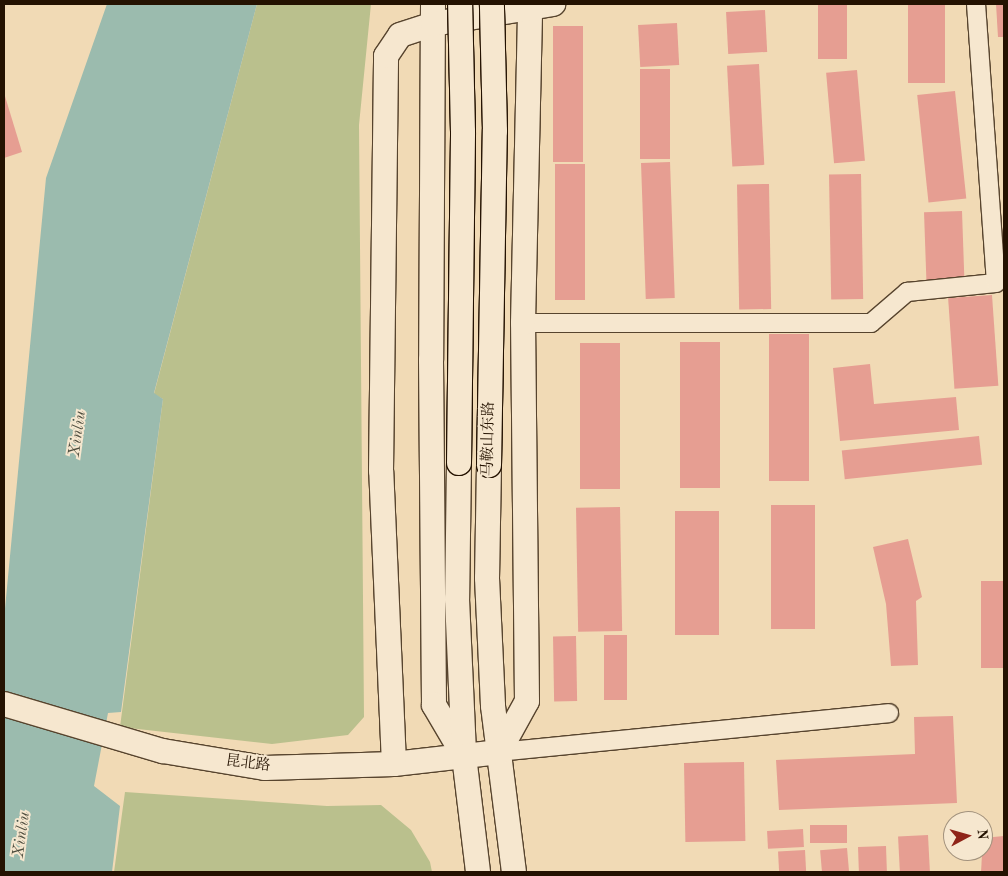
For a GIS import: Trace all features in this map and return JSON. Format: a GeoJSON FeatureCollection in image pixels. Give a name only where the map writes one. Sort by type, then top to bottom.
{"type":"FeatureCollection","features":[{"type":"Feature","properties":{"kind":"main road","name":"马鞍山东路"},"geometry":{"type":"LineString","coordinates":[[460,4],[463,132],[457,599],[464,756],[478,872]]}},
{"type":"Feature","properties":{"kind":"main road","name":"马鞍山东路"},"geometry":{"type":"LineString","coordinates":[[492,4],[495,131],[488,578],[493,706],[514,872]]}},
{"type":"Feature","properties":{"kind":"main road"},"geometry":{"type":"LineString","coordinates":[[394,764],[382,471],[386,56],[400,35],[433,14],[538,5],[523,322],[527,700],[499,752]]}},
{"type":"Feature","properties":{"kind":"main road"},"geometry":{"type":"LineString","coordinates":[[433,14],[431,360],[434,704],[464,756]]}},
{"type":"Feature","properties":{"kind":"main road","name":"昆北路"},"geometry":{"type":"LineString","coordinates":[[4,704],[163,751],[265,768],[394,764],[499,752]]}},
{"type":"Feature","properties":{"kind":"street"},"geometry":{"type":"LineString","coordinates":[[523,322],[871,323],[907,292],[996,283],[976,4]]}},
{"type":"Feature","properties":{"kind":"street"},"geometry":{"type":"LineString","coordinates":[[499,752],[889,713]]}},
{"type":"Feature","properties":{"kind":"green space"},"geometry":{"type":"Polygon","coordinates":[[[257,4],[371,4],[359,125],[364,717],[348,735],[272,744],[120,727],[163,399],[154,394],[257,4]]]}},
{"type":"Feature","properties":{"kind":"green space"},"geometry":{"type":"Polygon","coordinates":[[[125,792],[327,806],[381,805],[411,830],[430,862],[432,872],[114,872],[125,792]]]}},
{"type":"Feature","properties":{"kind":"water","name":"Xinliu"},"geometry":{"type":"Polygon","coordinates":[[[107,4],[257,4],[154,393],[163,399],[121,712],[108,713],[94,786],[120,806],[112,872],[4,872],[4,619],[46,178],[107,4]]]}},
{"type":"Feature","properties":{"kind":"building"},"geometry":{"type":"Polygon","coordinates":[[[818,4],[847,4],[847,59],[818,59],[818,4]]]}},
{"type":"Feature","properties":{"kind":"building"},"geometry":{"type":"Polygon","coordinates":[[[908,4],[945,4],[945,83],[908,83],[908,4]]]}},
{"type":"Feature","properties":{"kind":"building"},"geometry":{"type":"Polygon","coordinates":[[[996,4],[1004,4],[1004,37],[998,37],[996,4]]]}},
{"type":"Feature","properties":{"kind":"building"},"geometry":{"type":"Polygon","coordinates":[[[765,10],[767,52],[728,54],[726,12],[765,10]]]}},
{"type":"Feature","properties":{"kind":"building"},"geometry":{"type":"Polygon","coordinates":[[[677,23],[679,65],[640,67],[638,25],[677,23]]]}},
{"type":"Feature","properties":{"kind":"building"},"geometry":{"type":"Polygon","coordinates":[[[553,26],[583,26],[583,162],[553,162],[553,26]]]}},
{"type":"Feature","properties":{"kind":"building"},"geometry":{"type":"Polygon","coordinates":[[[759,64],[764,165],[732,167],[727,66],[759,64]]]}},
{"type":"Feature","properties":{"kind":"building"},"geometry":{"type":"Polygon","coordinates":[[[640,69],[670,69],[670,159],[640,159],[640,69]]]}},
{"type":"Feature","properties":{"kind":"building"},"geometry":{"type":"Polygon","coordinates":[[[857,70],[865,161],[834,163],[826,73],[857,70]]]}},
{"type":"Feature","properties":{"kind":"building"},"geometry":{"type":"Polygon","coordinates":[[[955,91],[966,198],[928,202],[917,95],[955,91]]]}},
{"type":"Feature","properties":{"kind":"building"},"geometry":{"type":"Polygon","coordinates":[[[4,93],[22,152],[4,158],[4,93]]]}},
{"type":"Feature","properties":{"kind":"building"},"geometry":{"type":"Polygon","coordinates":[[[670,162],[675,298],[646,299],[641,163],[670,162]]]}},
{"type":"Feature","properties":{"kind":"building"},"geometry":{"type":"Polygon","coordinates":[[[555,164],[585,164],[585,300],[555,300],[555,164]]]}},
{"type":"Feature","properties":{"kind":"building"},"geometry":{"type":"Polygon","coordinates":[[[861,174],[863,299],[831,300],[829,175],[861,174]]]}},
{"type":"Feature","properties":{"kind":"building"},"geometry":{"type":"Polygon","coordinates":[[[769,184],[771,309],[739,310],[737,185],[769,184]]]}},
{"type":"Feature","properties":{"kind":"building"},"geometry":{"type":"Polygon","coordinates":[[[962,211],[964,279],[926,280],[924,212],[962,211]]]}},
{"type":"Feature","properties":{"kind":"building"},"geometry":{"type":"Polygon","coordinates":[[[992,295],[998,386],[954,389],[948,298],[992,295]]]}},
{"type":"Feature","properties":{"kind":"building"},"geometry":{"type":"Polygon","coordinates":[[[769,334],[809,334],[809,481],[769,481],[769,334]]]}},
{"type":"Feature","properties":{"kind":"building"},"geometry":{"type":"Polygon","coordinates":[[[680,342],[720,342],[720,488],[680,488],[680,342]]]}},
{"type":"Feature","properties":{"kind":"building"},"geometry":{"type":"Polygon","coordinates":[[[580,343],[620,343],[620,489],[580,489],[580,343]]]}},
{"type":"Feature","properties":{"kind":"building"},"geometry":{"type":"Polygon","coordinates":[[[870,364],[874,404],[956,397],[959,430],[840,441],[833,368],[870,364]]]}},
{"type":"Feature","properties":{"kind":"building"},"geometry":{"type":"Polygon","coordinates":[[[979,436],[982,465],[845,479],[842,450],[979,436]]]}},
{"type":"Feature","properties":{"kind":"building"},"geometry":{"type":"Polygon","coordinates":[[[771,505],[815,505],[815,629],[771,629],[771,505]]]}},
{"type":"Feature","properties":{"kind":"building"},"geometry":{"type":"Polygon","coordinates":[[[620,507],[622,631],[578,632],[576,508],[620,507]]]}},
{"type":"Feature","properties":{"kind":"building"},"geometry":{"type":"Polygon","coordinates":[[[675,511],[719,511],[719,635],[675,635],[675,511]]]}},
{"type":"Feature","properties":{"kind":"building"},"geometry":{"type":"Polygon","coordinates":[[[908,539],[922,597],[916,601],[918,665],[891,666],[886,604],[873,547],[908,539]]]}},
{"type":"Feature","properties":{"kind":"building"},"geometry":{"type":"Polygon","coordinates":[[[981,581],[1004,581],[1004,668],[981,668],[981,581]]]}},
{"type":"Feature","properties":{"kind":"building"},"geometry":{"type":"Polygon","coordinates":[[[604,635],[627,635],[627,700],[604,700],[604,635]]]}},
{"type":"Feature","properties":{"kind":"building"},"geometry":{"type":"Polygon","coordinates":[[[553,636],[576,636],[577,701],[554,701],[553,636]]]}},
{"type":"Feature","properties":{"kind":"building"},"geometry":{"type":"Polygon","coordinates":[[[953,716],[957,803],[779,810],[776,760],[915,754],[914,717],[953,716]]]}},
{"type":"Feature","properties":{"kind":"building"},"geometry":{"type":"Polygon","coordinates":[[[744,762],[745,841],[685,842],[684,763],[744,762]]]}},
{"type":"Feature","properties":{"kind":"building"},"geometry":{"type":"Polygon","coordinates":[[[810,825],[847,825],[847,843],[810,843],[810,825]]]}},
{"type":"Feature","properties":{"kind":"building"},"geometry":{"type":"Polygon","coordinates":[[[803,829],[804,847],[768,849],[767,831],[803,829]]]}},
{"type":"Feature","properties":{"kind":"building"},"geometry":{"type":"Polygon","coordinates":[[[928,835],[930,872],[900,872],[898,837],[928,835]]]}},
{"type":"Feature","properties":{"kind":"building"},"geometry":{"type":"Polygon","coordinates":[[[1004,836],[1004,872],[981,872],[982,861],[993,861],[993,837],[1004,836]]]}},
{"type":"Feature","properties":{"kind":"building"},"geometry":{"type":"Polygon","coordinates":[[[886,846],[887,872],[859,872],[858,847],[886,846]]]}},
{"type":"Feature","properties":{"kind":"building"},"geometry":{"type":"Polygon","coordinates":[[[847,848],[849,872],[822,872],[820,850],[847,848]]]}},
{"type":"Feature","properties":{"kind":"building"},"geometry":{"type":"Polygon","coordinates":[[[805,850],[806,872],[779,872],[778,851],[805,850]]]}}]}
